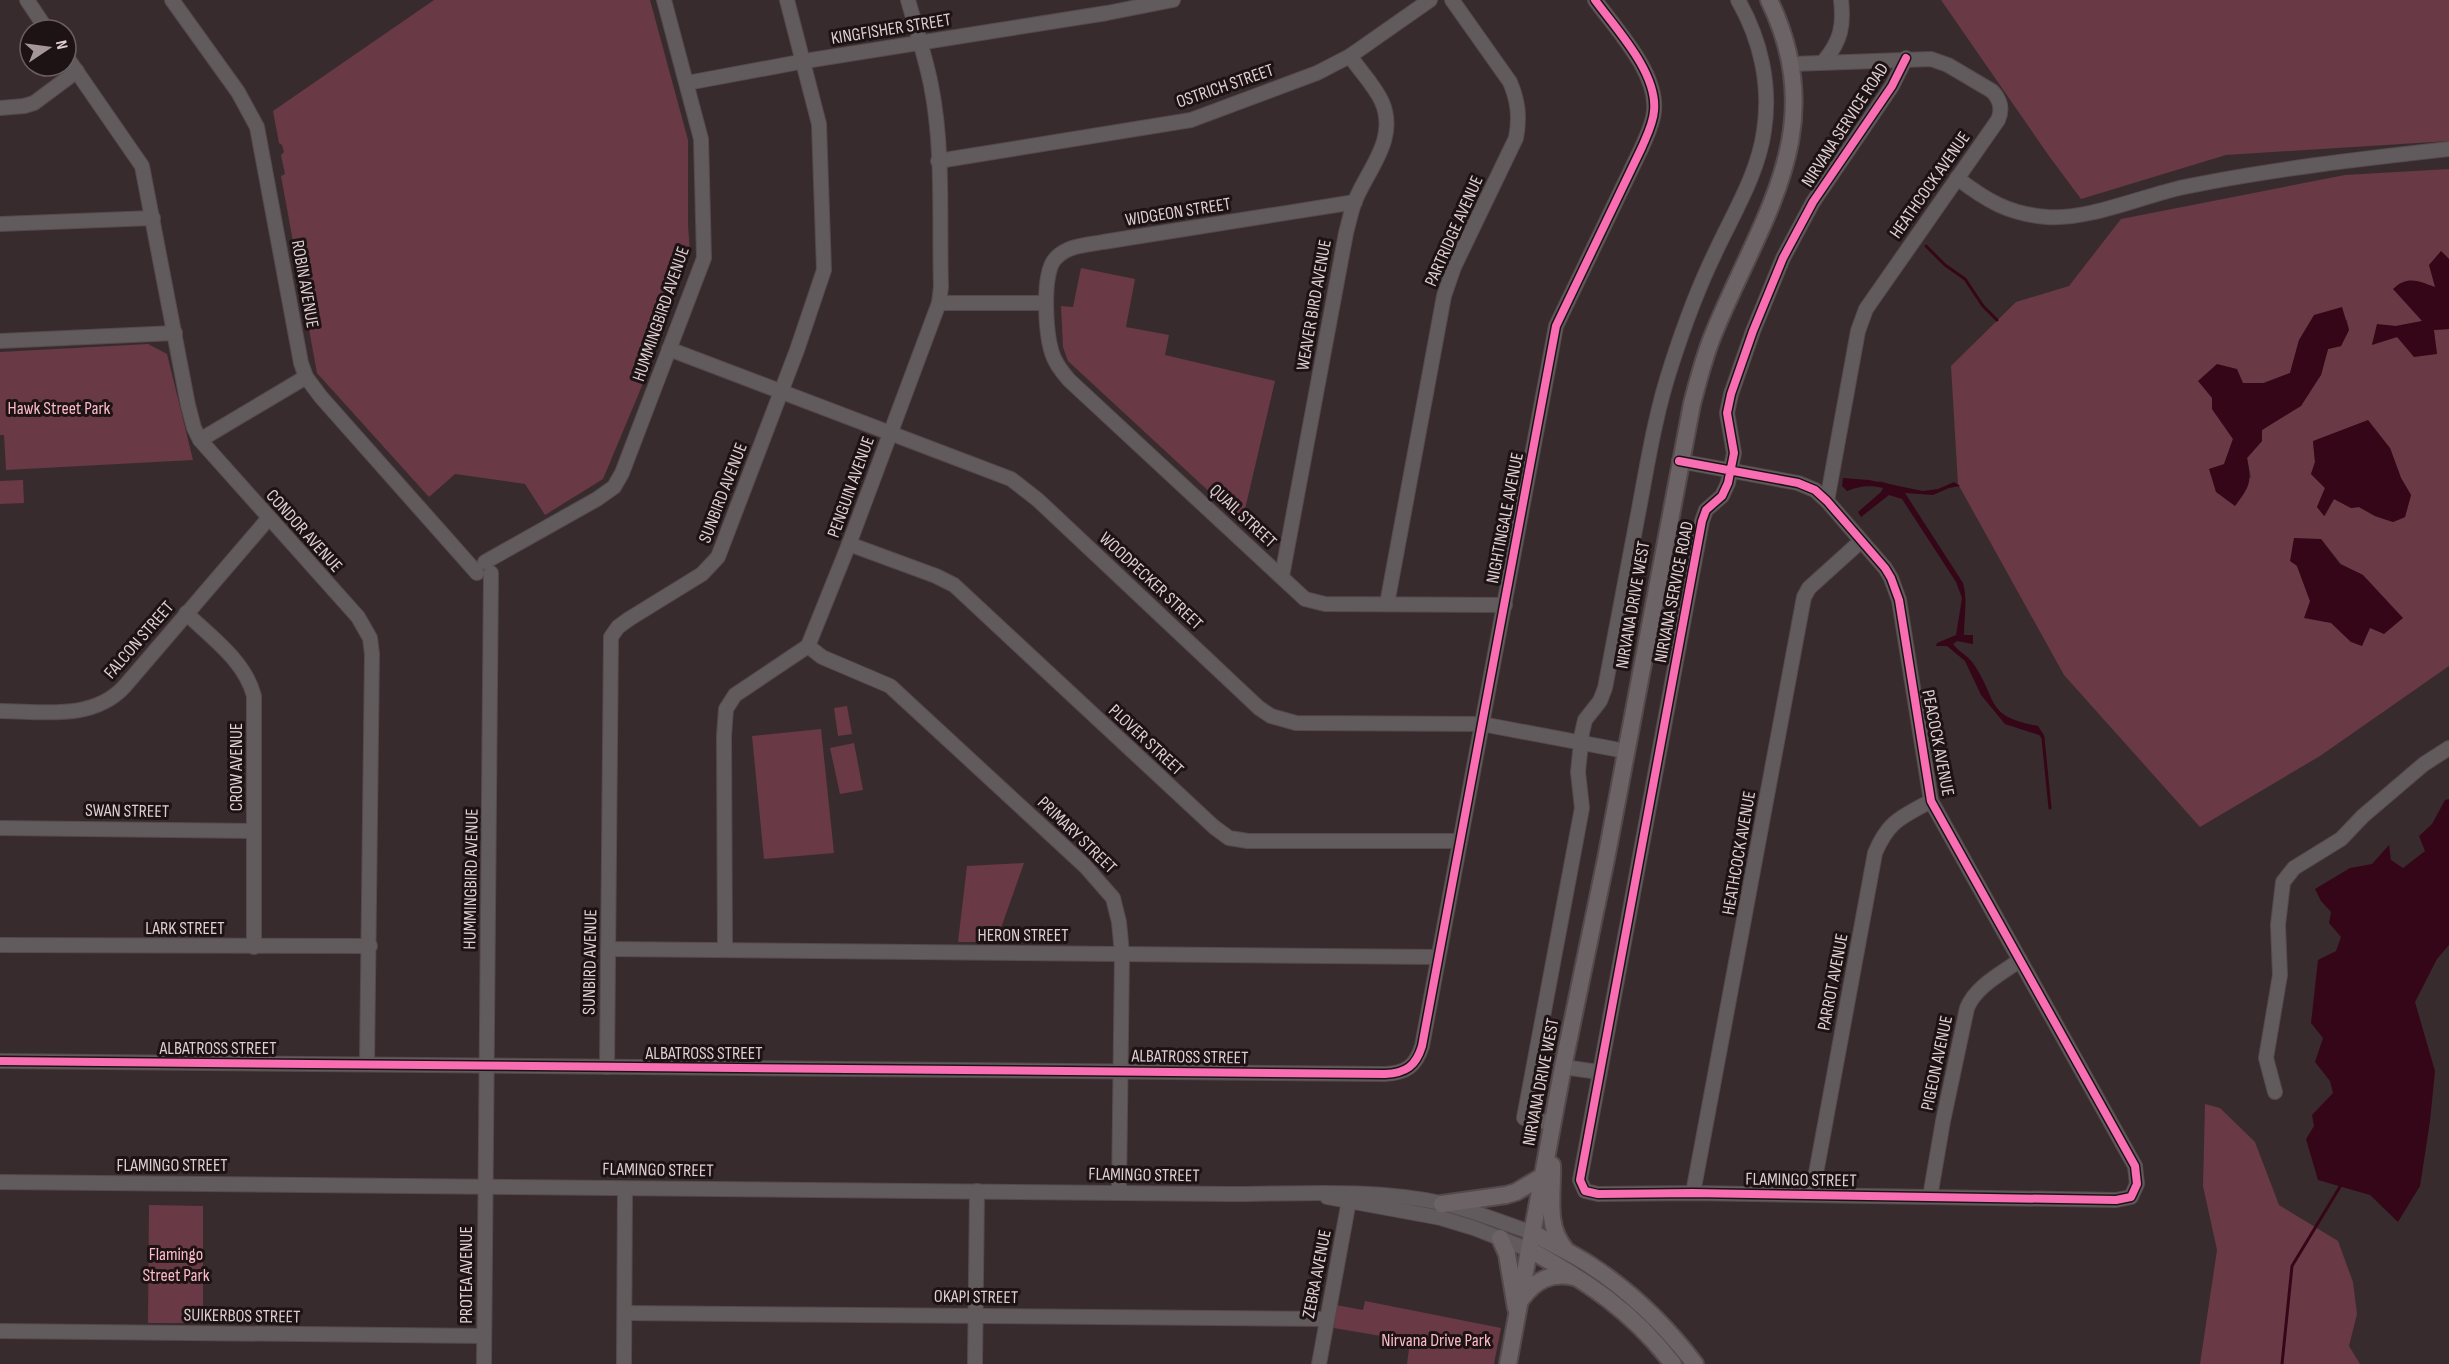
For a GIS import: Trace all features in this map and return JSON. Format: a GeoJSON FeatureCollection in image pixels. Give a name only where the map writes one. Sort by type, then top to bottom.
{"type":"FeatureCollection","features":[{"type":"Feature","properties":{"kind":"main road","name":"NIRVANA DRIVE WEST"},"geometry":{"type":"LineString","coordinates":[[1508,1364],[1563,1067],[1606,859],[1679,461],[1704,360],[1771,206],[1788,160],[1796,106],[1792,63],[1785,38],[1769,0]]}},
{"type":"Feature","properties":{"kind":"main road"},"geometry":{"type":"LineString","coordinates":[[1552,1130],[1552,1228],[1557,1240],[1567,1252]]}},
{"type":"Feature","properties":{"kind":"main road"},"geometry":{"type":"LineString","coordinates":[[1442,1203],[1506,1195],[1516,1192],[1543,1176]]}},
{"type":"Feature","properties":{"kind":"main road"},"geometry":{"type":"LineString","coordinates":[[1500,1238],[1507,1252],[1511,1286],[1519,1306]]}},
{"type":"Feature","properties":{"kind":"main road"},"geometry":{"type":"LineString","coordinates":[[1531,1242],[1567,1252],[1589,1264],[1636,1300],[1695,1364]]}},
{"type":"Feature","properties":{"kind":"main road"},"geometry":{"type":"LineString","coordinates":[[1531,1242],[1630,1317],[1650,1335],[1673,1364]]}},
{"type":"Feature","properties":{"kind":"main road"},"geometry":{"type":"LineString","coordinates":[[1519,1306],[1534,1284],[1545,1278],[1562,1275],[1581,1278]]}},
{"type":"Feature","properties":{"kind":"street"},"geometry":{"type":"LineString","coordinates":[[27,0],[39,18]]}},
{"type":"Feature","properties":{"kind":"street","name":"ROBIN AVENUE"},"geometry":{"type":"LineString","coordinates":[[172,0],[237,92],[257,127],[301,363],[306,377],[321,397],[454,545],[485,570]]}},
{"type":"Feature","properties":{"kind":"street","name":"HUMMINGBIRD AVENUE"},"geometry":{"type":"LineString","coordinates":[[484,1185],[490,609],[485,570],[506,551],[614,487],[696,280],[705,251],[701,139],[664,0]]}},
{"type":"Feature","properties":{"kind":"street","name":"SUNBIRD AVENUE"},"geometry":{"type":"LineString","coordinates":[[607,1067],[611,637],[618,627],[629,619],[702,574],[718,557],[824,270],[821,137],[816,104],[787,0]]}},
{"type":"Feature","properties":{"kind":"street","name":"PENGUIN AVENUE"},"geometry":{"type":"LineString","coordinates":[[808,646],[849,544],[939,303],[941,287],[938,161],[931,85],[908,0]]}},
{"type":"Feature","properties":{"kind":"street","name":"KINGFISHER STREET"},"geometry":{"type":"LineString","coordinates":[[687,83],[804,61],[1107,13],[1173,0]]}},
{"type":"Feature","properties":{"kind":"street","name":"OSTRICH STREET"},"geometry":{"type":"LineString","coordinates":[[938,161],[1191,120],[1317,73],[1350,56],[1430,0]]}},
{"type":"Feature","properties":{"kind":"street","name":"PARTRIDGE AVENUE"},"geometry":{"type":"LineString","coordinates":[[1387,604],[1444,296],[1454,267],[1516,138],[1519,122],[1515,94],[1510,82],[1452,0]]}},
{"type":"Feature","properties":{"kind":"street","name":"NIGHTINGALE AVENUE"},"geometry":{"type":"LineString","coordinates":[[1408,1070],[1417,1060],[1422,1046],[1556,326],[1646,137],[1654,110],[1653,96],[1645,69],[1595,0]]}},
{"type":"Feature","properties":{"kind":"street"},"geometry":{"type":"LineString","coordinates":[[1552,1130],[1524,1118],[1582,808],[1578,772],[1580,743],[1585,720],[1600,701],[1605,688],[1650,450],[1669,373],[1684,327],[1713,256],[1754,170],[1761,149],[1767,110],[1765,80],[1753,29],[1738,0]]}},
{"type":"Feature","properties":{"kind":"street"},"geometry":{"type":"LineString","coordinates":[[1824,61],[1836,47],[1841,33],[1841,0]]}},
{"type":"Feature","properties":{"kind":"street","name":"WEAVER BIRD AVENUE"},"geometry":{"type":"LineString","coordinates":[[1282,576],[1346,232],[1355,202],[1382,148],[1387,123],[1381,99],[1350,56]]}},
{"type":"Feature","properties":{"kind":"street","name":"NIRVANA SERVICE ROAD"},"geometry":{"type":"LineString","coordinates":[[1599,1072],[1702,521],[1707,510],[1725,491],[1731,470],[1733,443],[1727,413],[1731,394],[1753,331],[1783,258],[1818,193],[1892,86],[1906,58]]}},
{"type":"Feature","properties":{"kind":"street","name":"HEATHCOCK AVENUE"},"geometry":{"type":"LineString","coordinates":[[1792,63],[1931,58],[1948,65],[1992,91],[2000,103],[2001,115],[1872,299],[1862,319],[1827,501]]}},
{"type":"Feature","properties":{"kind":"street","name":"CONDOR AVENUE"},"geometry":{"type":"LineString","coordinates":[[78,72],[142,166],[194,428],[201,440],[268,519],[358,617],[370,638],[372,663],[367,1064]]}},
{"type":"Feature","properties":{"kind":"street"},"geometry":{"type":"LineString","coordinates":[[0,108],[34,104],[68,78]]}},
{"type":"Feature","properties":{"kind":"street"},"geometry":{"type":"LineString","coordinates":[[1957,178],[1986,200],[2023,214],[2073,217],[2182,188],[2291,167],[2449,149]]}},
{"type":"Feature","properties":{"kind":"street","name":"WIDGEON STREET"},"geometry":{"type":"LineString","coordinates":[[1046,303],[1048,276],[1052,262],[1061,253],[1075,247],[1355,202]]}},
{"type":"Feature","properties":{"kind":"street"},"geometry":{"type":"LineString","coordinates":[[0,224],[153,218]]}},
{"type":"Feature","properties":{"kind":"street"},"geometry":{"type":"LineString","coordinates":[[939,303],[1046,303]]}},
{"type":"Feature","properties":{"kind":"street","name":"QUAIL STREET"},"geometry":{"type":"LineString","coordinates":[[1046,303],[1051,351],[1062,372],[1311,602],[1504,605]]}},
{"type":"Feature","properties":{"kind":"street"},"geometry":{"type":"LineString","coordinates":[[0,341],[175,333]]}},
{"type":"Feature","properties":{"kind":"street","name":"WOODPECKER STREET"},"geometry":{"type":"LineString","coordinates":[[669,349],[1001,474],[1020,484],[1258,708],[1271,716],[1296,723],[1482,724],[1625,751]]}},
{"type":"Feature","properties":{"kind":"street"},"geometry":{"type":"LineString","coordinates":[[201,440],[306,377]]}},
{"type":"Feature","properties":{"kind":"street","name":"PEACOCK AVENUE"},"geometry":{"type":"LineString","coordinates":[[1679,461],[1798,483],[1815,490],[1827,501],[1891,578],[1899,600],[1931,801],[2135,1166],[2137,1184],[2135,1191]]}},
{"type":"Feature","properties":{"kind":"street","name":"FALCON STREET"},"geometry":{"type":"LineString","coordinates":[[0,711],[79,711],[102,705],[124,687],[268,519]]}},
{"type":"Feature","properties":{"kind":"street","name":"HEATHCOCK AVENUE"},"geometry":{"type":"LineString","coordinates":[[1693,1193],[1804,597],[1809,588],[1861,541]]}},
{"type":"Feature","properties":{"kind":"street","name":"PLOVER STREET"},"geometry":{"type":"LineString","coordinates":[[849,544],[936,576],[954,585],[1214,827],[1229,838],[1248,841],[1460,841]]}},
{"type":"Feature","properties":{"kind":"street","name":"CROW AVENUE"},"geometry":{"type":"LineString","coordinates":[[186,613],[235,660],[252,688],[255,709],[254,947]]}},
{"type":"Feature","properties":{"kind":"street"},"geometry":{"type":"LineString","coordinates":[[725,950],[724,736],[726,709],[735,695],[743,688],[808,646]]}},
{"type":"Feature","properties":{"kind":"street","name":"PRIMARY STREET"},"geometry":{"type":"LineString","coordinates":[[808,646],[822,657],[890,686],[1109,891],[1116,905],[1122,954],[1119,1193]]}},
{"type":"Feature","properties":{"kind":"street"},"geometry":{"type":"LineString","coordinates":[[2275,1092],[2266,1058],[2280,975],[2278,925],[2283,882],[2294,868],[2341,839],[2363,816],[2424,764],[2449,748]]}},
{"type":"Feature","properties":{"kind":"street","name":"PARROT AVENUE"},"geometry":{"type":"LineString","coordinates":[[1812,1195],[1875,853],[1882,837],[1896,820],[1931,801]]}},
{"type":"Feature","properties":{"kind":"street","name":"SWAN STREET"},"geometry":{"type":"LineString","coordinates":[[0,828],[254,831]]}},
{"type":"Feature","properties":{"kind":"street","name":"LARK STREET"},"geometry":{"type":"LineString","coordinates":[[0,945],[370,946]]}},
{"type":"Feature","properties":{"kind":"street","name":"HERON STREET"},"geometry":{"type":"LineString","coordinates":[[608,949],[1438,957]]}},
{"type":"Feature","properties":{"kind":"street","name":"PIGEON AVENUE"},"geometry":{"type":"LineString","coordinates":[[1930,1197],[1943,1121],[1971,997],[2019,960]]}},
{"type":"Feature","properties":{"kind":"street","name":"ALBATROSS STREET"},"geometry":{"type":"LineString","coordinates":[[0,1061],[1385,1074],[1408,1070]]}},
{"type":"Feature","properties":{"kind":"street"},"geometry":{"type":"LineString","coordinates":[[1563,1067],[1599,1072]]}},
{"type":"Feature","properties":{"kind":"street","name":"FLAMINGO STREET"},"geometry":{"type":"LineString","coordinates":[[1599,1072],[1580,1180],[1585,1191],[1598,1194],[1693,1193],[2116,1200],[2131,1197],[2135,1191]]}},
{"type":"Feature","properties":{"kind":"street","name":"FLAMINGO STREET"},"geometry":{"type":"LineString","coordinates":[[0,1182],[1316,1194],[1442,1203],[1531,1242]]}},
{"type":"Feature","properties":{"kind":"street","name":"PROTEA AVENUE"},"geometry":{"type":"LineString","coordinates":[[484,1185],[484,1364]]}},
{"type":"Feature","properties":{"kind":"street"},"geometry":{"type":"LineString","coordinates":[[624,1364],[625,1189]]}},
{"type":"Feature","properties":{"kind":"street"},"geometry":{"type":"LineString","coordinates":[[975,1364],[977,1191]]}},
{"type":"Feature","properties":{"kind":"street","name":"FLAMINGO STREET"},"geometry":{"type":"LineString","coordinates":[[1350,1197],[1474,1228],[1500,1238],[1531,1242]]}},
{"type":"Feature","properties":{"kind":"street","name":"ZEBRA AVENUE"},"geometry":{"type":"LineString","coordinates":[[1319,1364],[1350,1197]]}},
{"type":"Feature","properties":{"kind":"street","name":"OKAPI STREET"},"geometry":{"type":"LineString","coordinates":[[625,1313],[1326,1318]]}},
{"type":"Feature","properties":{"kind":"street","name":"SUIKERBOS STREET"},"geometry":{"type":"LineString","coordinates":[[0,1331],[484,1336]]}},
{"type":"Feature","properties":{"kind":"green space"},"geometry":{"type":"Polygon","coordinates":[[[434,0],[650,0],[688,140],[690,253],[658,331],[660,334],[649,369],[603,479],[545,515],[525,484],[455,474],[429,497],[317,373],[281,176],[285,174],[281,155],[284,152],[279,143],[273,111],[434,0]]]}},
{"type":"Feature","properties":{"kind":"green space"},"geometry":{"type":"Polygon","coordinates":[[[1941,0],[2449,0],[2449,141],[2226,155],[2081,199],[1941,0]]]}},
{"type":"Feature","properties":{"kind":"green space"},"geometry":{"type":"Polygon","coordinates":[[[2449,169],[2449,259],[2441,251],[2435,287],[2423,321],[2396,326],[2377,325],[2372,344],[2397,337],[2437,354],[2433,330],[2449,329],[2449,666],[2320,756],[2200,827],[2064,675],[1958,484],[1951,366],[2016,302],[2069,286],[2121,219],[2345,175],[2449,169]],[[2347,320],[2299,340],[2290,373],[2263,383],[2243,383],[2212,398],[2212,409],[2233,439],[2224,465],[2209,469],[2251,478],[2247,458],[2262,441],[2262,430],[2278,419],[2321,375],[2328,349],[2341,346],[2349,330],[2347,320]],[[2313,442],[2315,462],[2311,474],[2325,488],[2317,507],[2325,516],[2334,499],[2351,508],[2359,507],[2393,522],[2405,517],[2411,495],[2401,478],[2390,448],[2313,442]],[[2321,539],[2297,566],[2310,601],[2351,642],[2363,575],[2341,564],[2321,539]]]}},
{"type":"Feature","properties":{"kind":"green space"},"geometry":{"type":"Polygon","coordinates":[[[1081,268],[1135,279],[1126,327],[1169,335],[1165,355],[1275,381],[1242,522],[1068,361],[1063,347],[1061,306],[1073,307],[1081,268]]]}},
{"type":"Feature","properties":{"kind":"green space","name":"Hawk Street Park"},"geometry":{"type":"Polygon","coordinates":[[[148,344],[167,354],[193,460],[6,470],[4,435],[0,435],[0,352],[148,344]]]}},
{"type":"Feature","properties":{"kind":"green space"},"geometry":{"type":"Polygon","coordinates":[[[23,480],[24,503],[0,504],[0,481],[23,480]]]}},
{"type":"Feature","properties":{"kind":"green space"},"geometry":{"type":"Polygon","coordinates":[[[847,706],[852,734],[838,736],[834,708],[847,706]]]}},
{"type":"Feature","properties":{"kind":"green space"},"geometry":{"type":"Polygon","coordinates":[[[821,729],[834,853],[764,859],[752,736],[821,729]]]}},
{"type":"Feature","properties":{"kind":"green space"},"geometry":{"type":"Polygon","coordinates":[[[854,743],[863,790],[840,794],[830,748],[854,743]]]}},
{"type":"Feature","properties":{"kind":"green space"},"geometry":{"type":"Polygon","coordinates":[[[1024,863],[996,942],[958,942],[967,866],[1024,863]]]}},
{"type":"Feature","properties":{"kind":"green space"},"geometry":{"type":"Polygon","coordinates":[[[2205,1104],[2220,1108],[2255,1142],[2279,1205],[2338,1241],[2353,1282],[2357,1314],[2349,1346],[2360,1364],[2200,1364],[2217,1250],[2203,1186],[2205,1104]]]}},
{"type":"Feature","properties":{"kind":"green space","name":"Flamingo Street Park"},"geometry":{"type":"Polygon","coordinates":[[[149,1205],[203,1206],[203,1323],[148,1323],[149,1205]]]}},
{"type":"Feature","properties":{"kind":"green space","name":"Nirvana Drive Park"},"geometry":{"type":"Polygon","coordinates":[[[1365,1301],[1501,1328],[1494,1364],[1407,1364],[1410,1341],[1334,1328],[1336,1305],[1363,1310],[1365,1301]]]}},
{"type":"Feature","properties":{"kind":"shaded area"},"geometry":{"type":"Polygon","coordinates":[[[2441,251],[2449,259],[2449,329],[2434,330],[2437,354],[2414,357],[2397,337],[2372,345],[2377,324],[2396,326],[2422,321],[2393,289],[2403,282],[2413,280],[2435,287],[2429,265],[2441,251]]]}},
{"type":"Feature","properties":{"kind":"shaded area"},"geometry":{"type":"Polygon","coordinates":[[[2342,307],[2349,330],[2341,346],[2328,349],[2321,375],[2301,406],[2262,430],[2262,441],[2247,458],[2248,484],[2235,506],[2216,492],[2209,469],[2224,464],[2233,439],[2212,409],[2212,398],[2198,381],[2217,364],[2237,369],[2243,383],[2264,383],[2290,373],[2299,340],[2314,315],[2342,307]]]}},
{"type":"Feature","properties":{"kind":"shaded area"},"geometry":{"type":"Polygon","coordinates":[[[2368,420],[2390,448],[2401,478],[2411,495],[2405,517],[2393,522],[2359,507],[2351,508],[2334,499],[2324,516],[2317,507],[2325,488],[2311,474],[2315,462],[2313,441],[2368,420]]]}},
{"type":"Feature","properties":{"kind":"shaded area"},"geometry":{"type":"Polygon","coordinates":[[[1843,478],[1869,480],[1923,491],[1938,489],[1954,482],[1960,486],[1933,495],[1905,493],[1963,583],[1966,602],[1964,635],[1973,635],[1973,644],[1957,641],[1953,644],[1973,663],[2001,712],[2021,722],[2038,726],[2045,737],[2005,724],[1981,695],[1965,661],[1947,646],[1936,646],[1937,643],[1956,635],[1962,598],[1956,582],[1902,499],[1889,495],[1861,517],[1858,512],[1883,488],[1865,486],[1847,491],[1842,486],[1843,478]]]}},
{"type":"Feature","properties":{"kind":"shaded area"},"geometry":{"type":"Polygon","coordinates":[[[2294,538],[2321,539],[2340,564],[2363,575],[2403,618],[2384,634],[2370,628],[2362,646],[2351,642],[2331,623],[2304,618],[2310,601],[2297,566],[2290,561],[2294,538]]]}},
{"type":"Feature","properties":{"kind":"shaded area"},"geometry":{"type":"Polygon","coordinates":[[[2449,799],[2449,945],[2437,959],[2415,1002],[2435,1071],[2430,1121],[2420,1186],[2398,1222],[2370,1195],[2318,1180],[2306,1139],[2314,1126],[2312,1115],[2333,1093],[2330,1081],[2315,1062],[2323,1038],[2311,1023],[2318,960],[2336,951],[2341,937],[2329,923],[2331,912],[2321,901],[2315,889],[2350,868],[2372,864],[2389,845],[2391,860],[2403,868],[2425,851],[2419,836],[2432,824],[2445,800],[2449,799]]]}},
{"type":"Feature","properties":{"kind":"waterway"},"geometry":{"type":"LineString","coordinates":[[1926,246],[1945,265],[1965,279],[1983,306],[1997,320]]}},
{"type":"Feature","properties":{"kind":"waterway"},"geometry":{"type":"LineString","coordinates":[[1880,483],[1894,487]]}},
{"type":"Feature","properties":{"kind":"waterway"},"geometry":{"type":"LineString","coordinates":[[2040,733],[2043,738],[2050,808]]}},
{"type":"Feature","properties":{"kind":"waterway"},"geometry":{"type":"LineString","coordinates":[[2282,1364],[2292,1266],[2341,1185]]}},
{"type":"Feature","properties":{"kind":"cycle path"},"geometry":{"type":"LineString","coordinates":[[0,1061],[1385,1074],[1399,1072],[1409,1067],[1417,1059],[1422,1046],[1556,326],[1642,147],[1650,129],[1654,111],[1653,97],[1643,67],[1595,0]]}},
{"type":"Feature","properties":{"kind":"cycle path"},"geometry":{"type":"LineString","coordinates":[[1679,461],[1798,483],[1815,490],[1885,568],[1899,600],[1931,801],[2135,1166],[2137,1184],[2131,1197],[2116,1200],[1693,1193],[1598,1194],[1585,1191],[1580,1180],[1702,521],[1706,510],[1722,496],[1728,483],[1734,453],[1727,413],[1731,394],[1753,331],[1783,258],[1813,202],[1892,86],[1906,58]]}}]}
